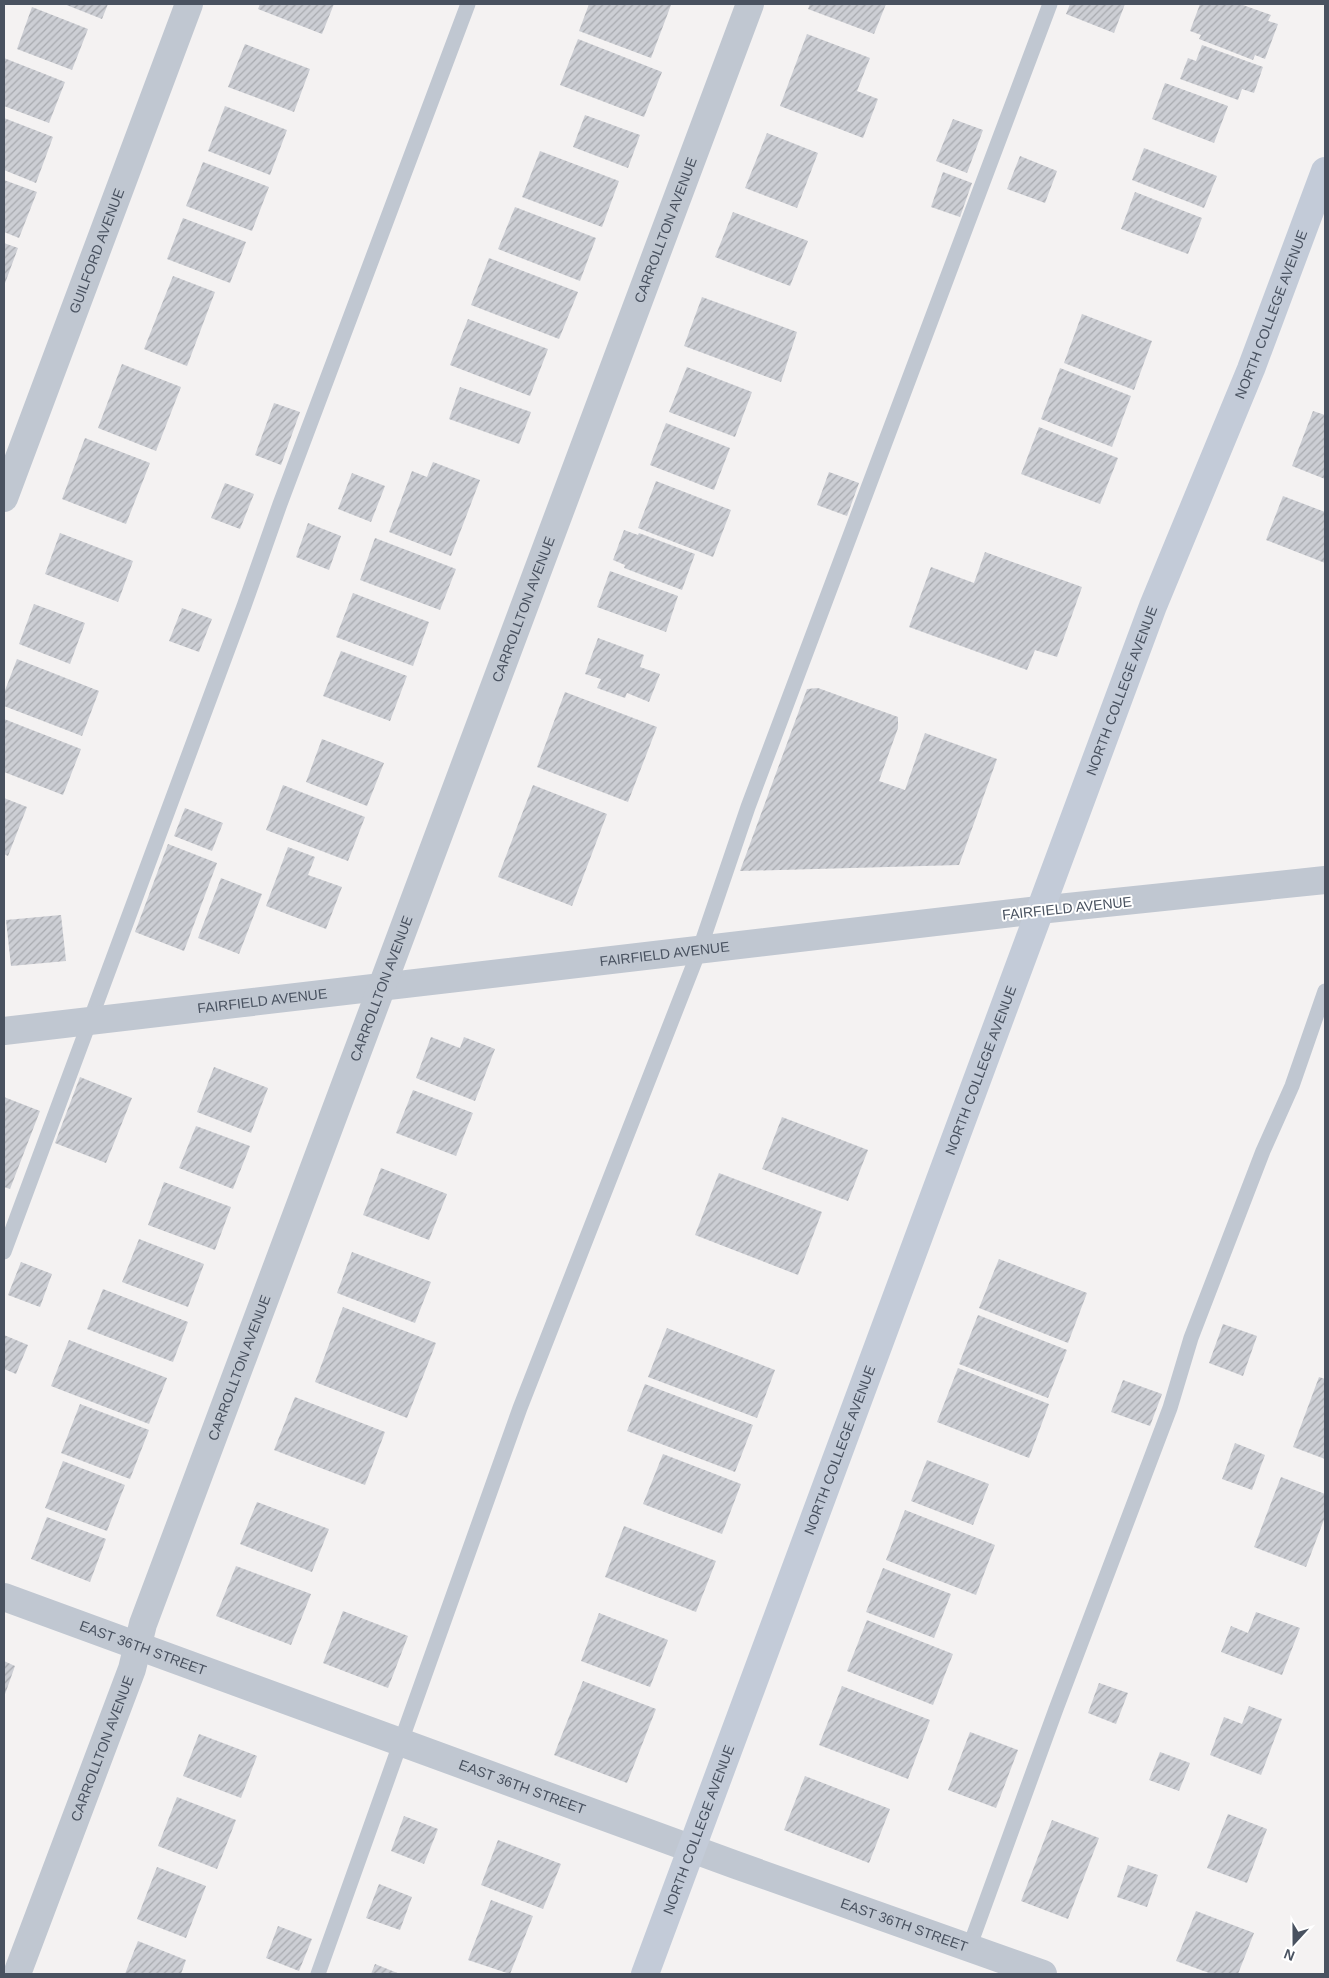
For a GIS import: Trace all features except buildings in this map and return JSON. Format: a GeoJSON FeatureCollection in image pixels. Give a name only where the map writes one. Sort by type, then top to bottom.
{"type":"FeatureCollection","features":[{"type":"Feature","properties":{"kind":"main road","name":"NORTH COLLEGE AVENUE"},"geometry":{"type":"LineString","coordinates":[[645,1974],[1153,606],[1251,369],[1325,171]]}},
{"type":"Feature","properties":{"kind":"street","name":"GUILFORD AVENUE"},"geometry":{"type":"LineString","coordinates":[[4,498],[189,4]]}},
{"type":"Feature","properties":{"kind":"street","name":"CARROLLTON AVENUE"},"geometry":{"type":"LineString","coordinates":[[17,1974],[132,1669],[150,1606],[750,4]]}},
{"type":"Feature","properties":{"kind":"street","name":"FAIRFIELD AVENUE"},"geometry":{"type":"LineString","coordinates":[[4,1031],[1039,910],[1325,880]]}},
{"type":"Feature","properties":{"kind":"street","name":"EAST 36TH STREET"},"geometry":{"type":"LineString","coordinates":[[4,1597],[1043,1974]]}},
{"type":"Feature","properties":{"kind":"lane"},"geometry":{"type":"LineString","coordinates":[[4,1252],[468,4]]}},
{"type":"Feature","properties":{"kind":"lane"},"geometry":{"type":"LineString","coordinates":[[318,1974],[520,1408],[699,950],[752,798],[1050,4]]}},
{"type":"Feature","properties":{"kind":"lane"},"geometry":{"type":"LineString","coordinates":[[969,1948],[1170,1408],[1191,1338],[1263,1151],[1303,1058],[1325,991]]}}]}
